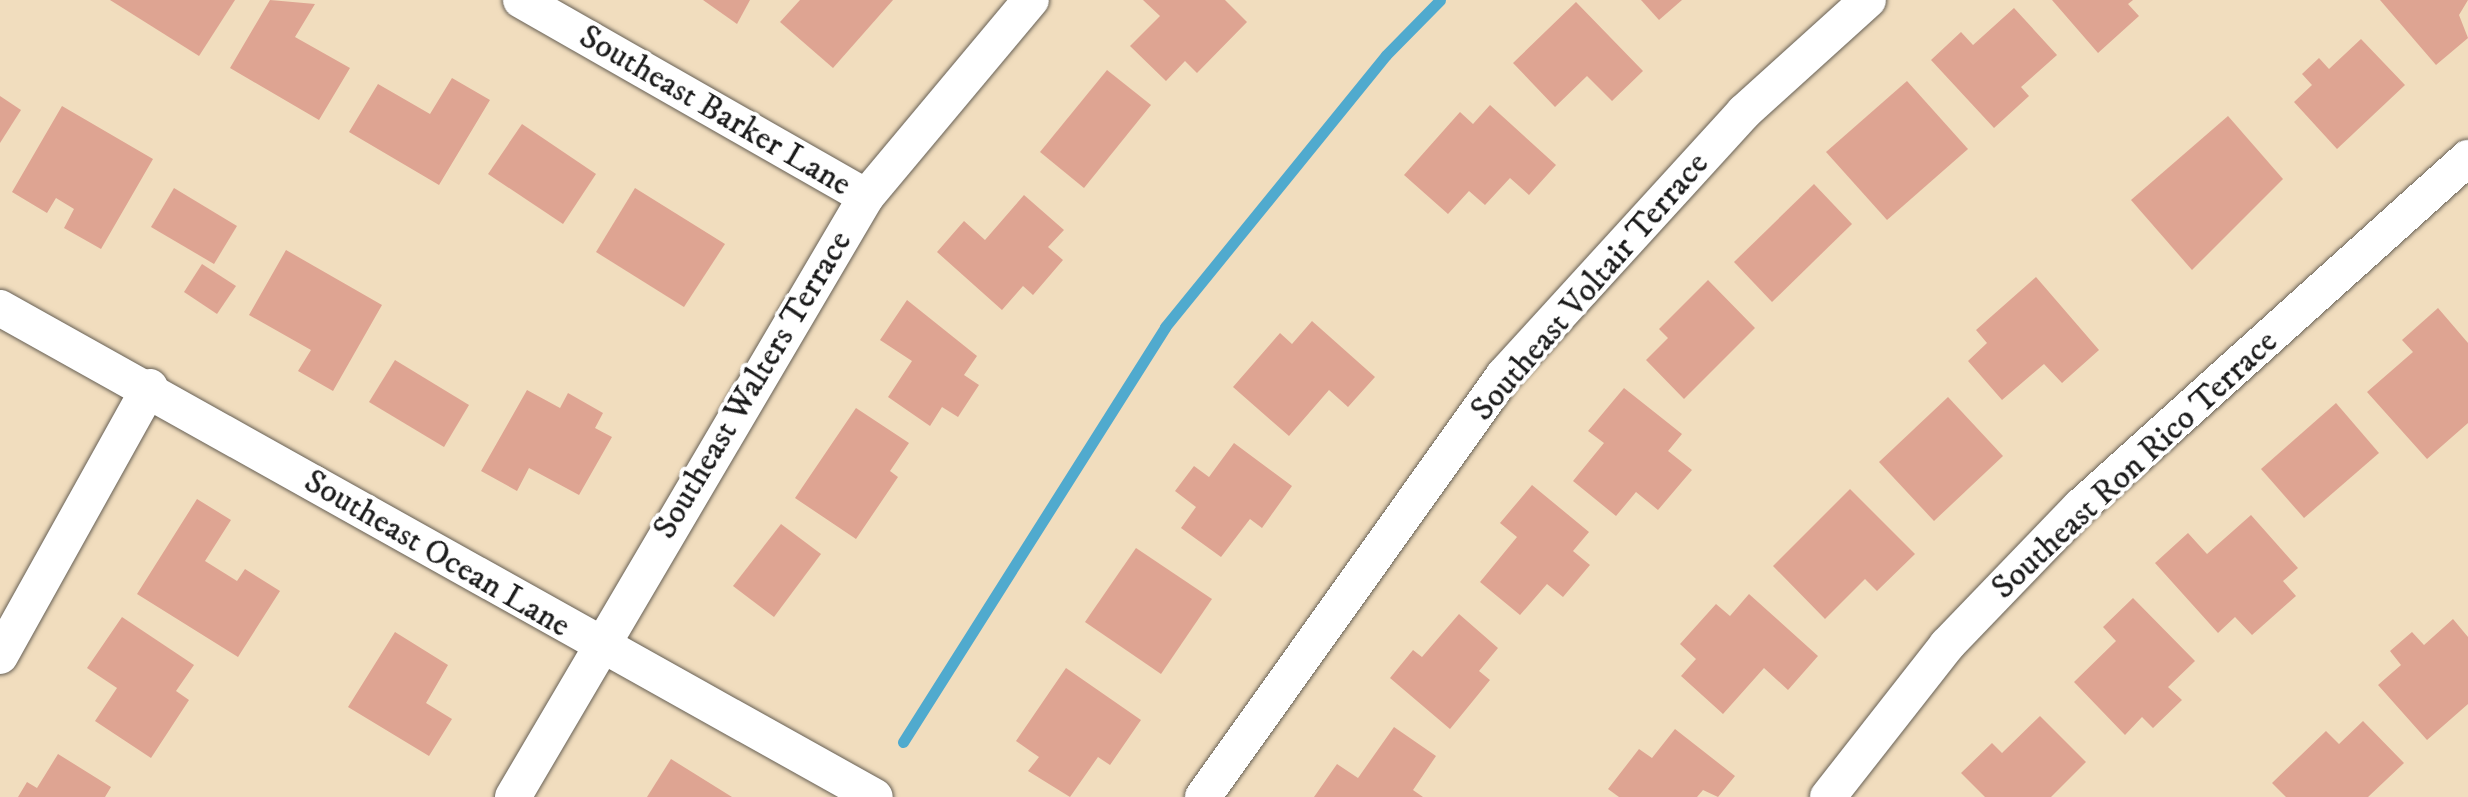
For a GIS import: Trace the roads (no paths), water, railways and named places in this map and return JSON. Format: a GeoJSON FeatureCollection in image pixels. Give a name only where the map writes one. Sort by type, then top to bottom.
{"type":"FeatureCollection","features":[{"type":"Feature","properties":{"kind":"street","name":"Southeast Barker Lane"},"geometry":{"type":"LineString","coordinates":[[521,0],[866,197]]}},
{"type":"Feature","properties":{"kind":"street","name":"Southeast Walters Terrace"},"geometry":{"type":"LineString","coordinates":[[513,797],[595,647],[866,197],[1031,0]]}},
{"type":"Feature","properties":{"kind":"street","name":"Southeast Voltair Terrace"},"geometry":{"type":"LineString","coordinates":[[1203,797],[1504,375],[1744,112],[1868,0]]}},
{"type":"Feature","properties":{"kind":"street","name":"Southeast Ron Rico Terrace"},"geometry":{"type":"LineString","coordinates":[[1828,797],[1947,645],[2080,507],[2468,158]]}},
{"type":"Feature","properties":{"kind":"street","name":"Southeast Ocean Lane"},"geometry":{"type":"LineString","coordinates":[[0,308],[150,387],[595,647],[875,797]]}},
{"type":"Feature","properties":{"kind":"street"},"geometry":{"type":"LineString","coordinates":[[0,656],[150,387]]}},
{"type":"Feature","properties":{"kind":"waterway"},"geometry":{"type":"LineString","coordinates":[[903,742],[1165,327],[1386,55],[1440,0]]}}]}
